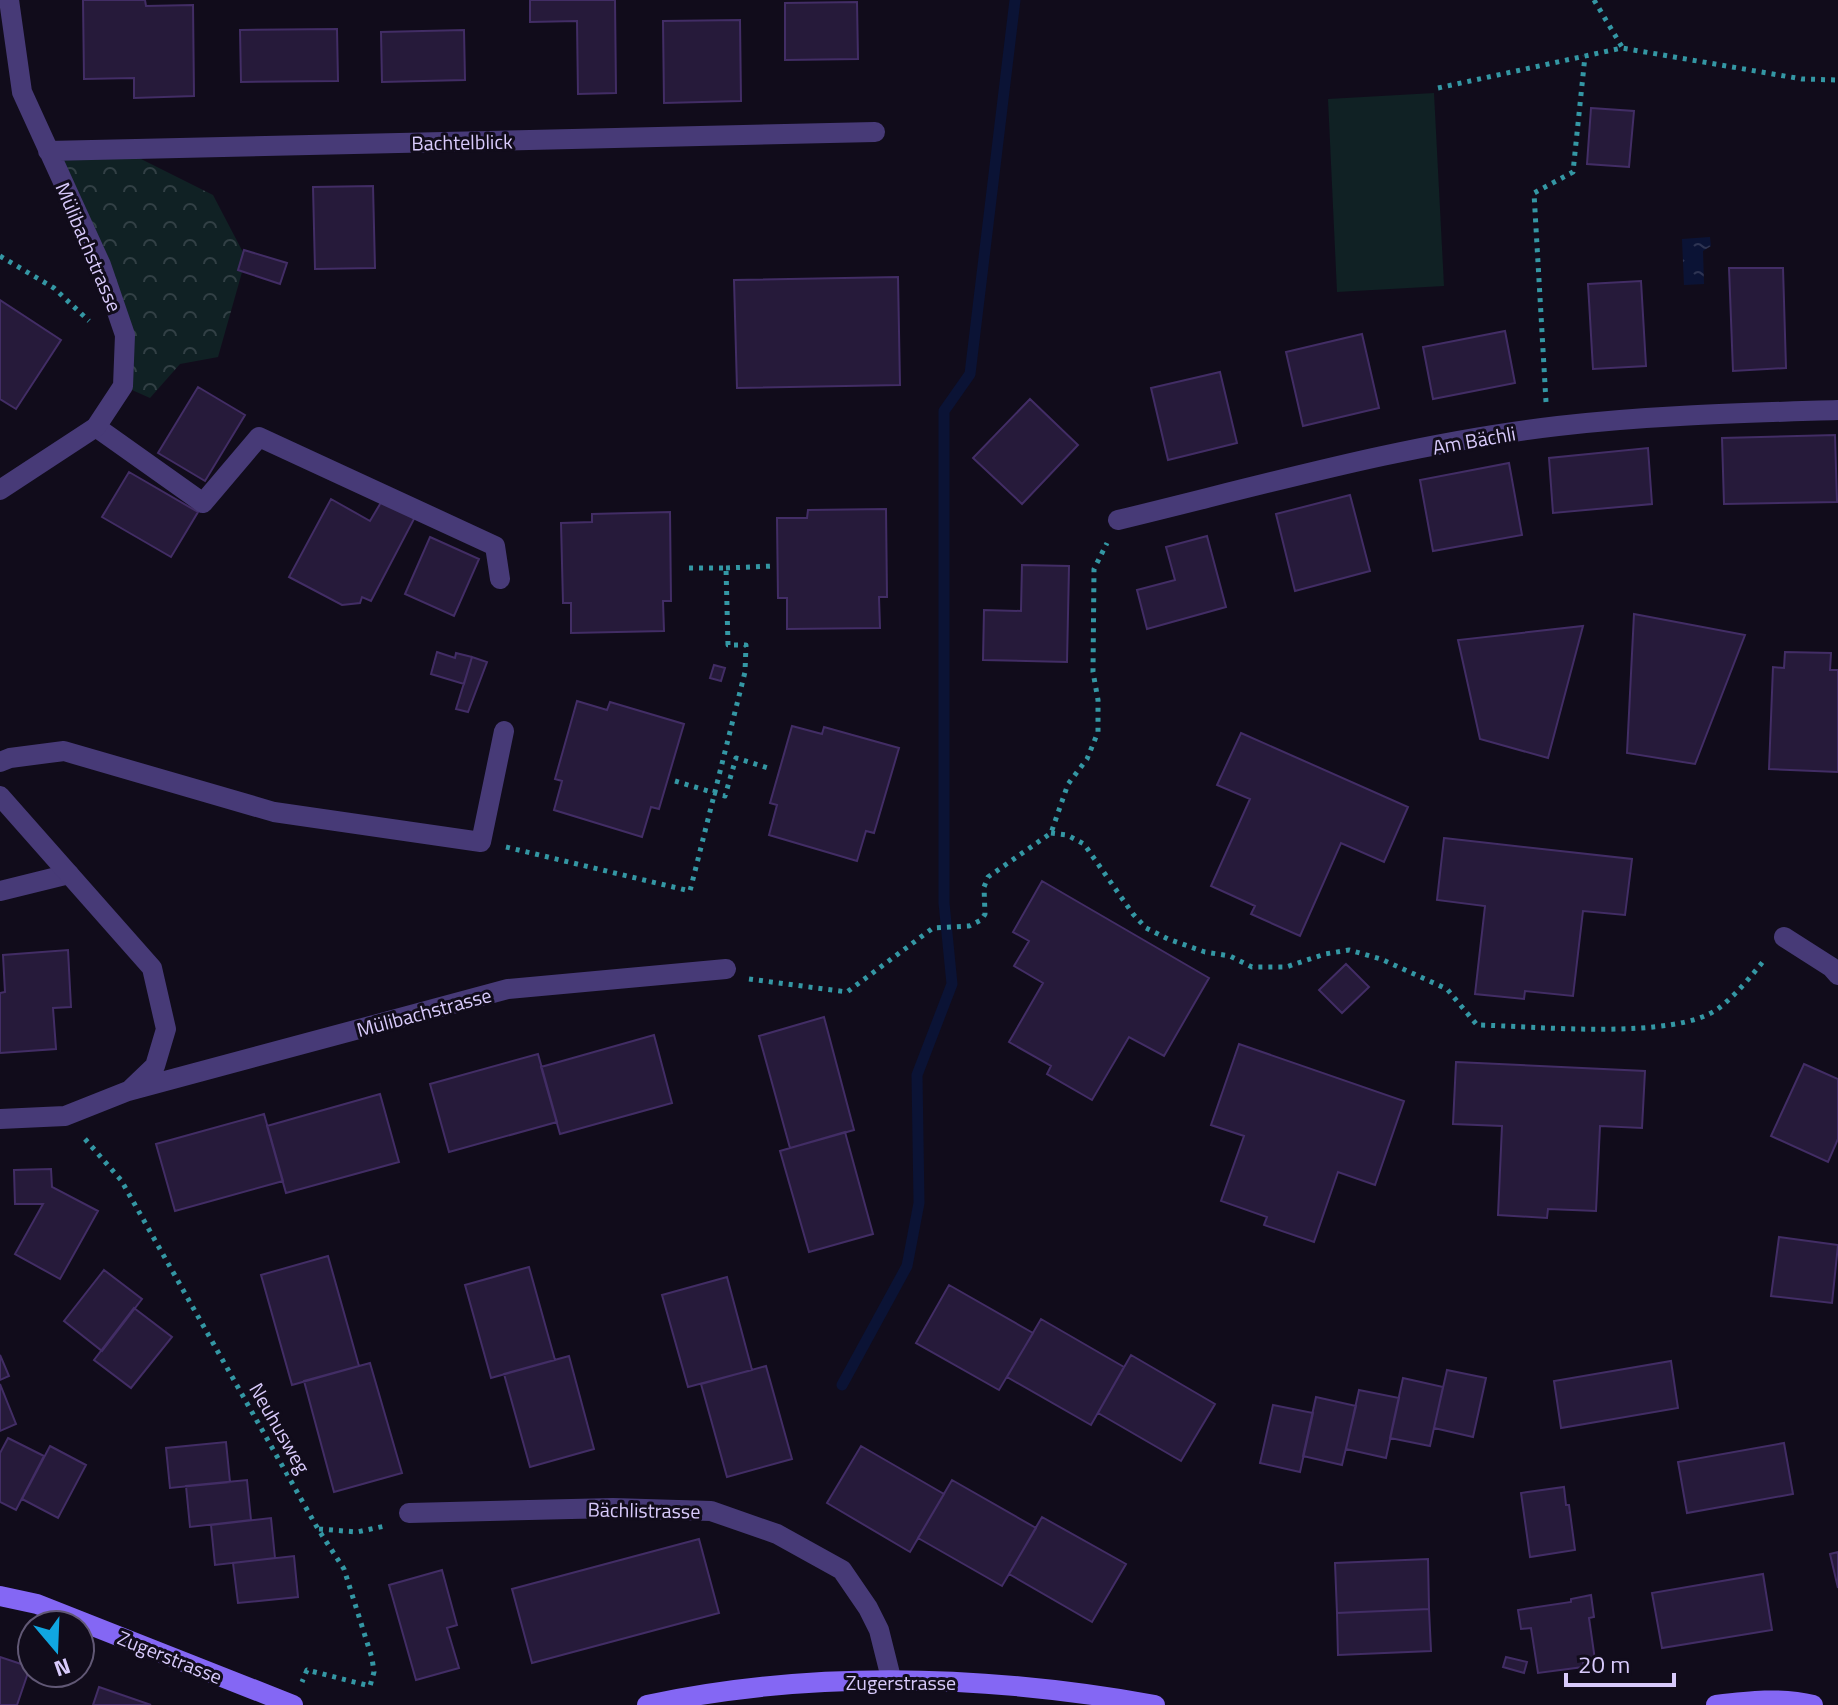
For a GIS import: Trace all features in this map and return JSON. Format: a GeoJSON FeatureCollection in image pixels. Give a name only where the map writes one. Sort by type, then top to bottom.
{"type":"FeatureCollection","features":[{"type":"Feature","properties":{"kind":"main road","name":"Zugerstrasse"},"geometry":{"type":"LineString","coordinates":[[0,1596],[37,1604],[293,1705]]}},
{"type":"Feature","properties":{"kind":"main road","name":"Zugerstrasse"},"geometry":{"type":"LineString","coordinates":[[647,1705],[737,1689],[891,1678],[1094,1694],[1155,1705]]}},
{"type":"Feature","properties":{"kind":"main road"},"geometry":{"type":"LineString","coordinates":[[1716,1705],[1751,1701],[1797,1701],[1813,1705]]}},
{"type":"Feature","properties":{"kind":"street","name":"Mülibachstrasse"},"geometry":{"type":"LineString","coordinates":[[0,490],[96,427],[123,386],[125,335],[101,265],[22,92],[9,0]]}},
{"type":"Feature","properties":{"kind":"street","name":"Bachtelblick"},"geometry":{"type":"LineString","coordinates":[[48,151],[875,132]]}},
{"type":"Feature","properties":{"kind":"street","name":"Am Bächli"},"geometry":{"type":"LineString","coordinates":[[1118,520],[1394,453],[1548,427],[1656,416],[1838,410]]}},
{"type":"Feature","properties":{"kind":"street"},"geometry":{"type":"LineString","coordinates":[[96,427],[203,503],[259,437],[495,546],[500,579]]}},
{"type":"Feature","properties":{"kind":"street"},"geometry":{"type":"LineString","coordinates":[[0,762],[64,751],[274,812],[481,842],[504,731]]}},
{"type":"Feature","properties":{"kind":"street","name":"Mülibachstrasse"},"geometry":{"type":"LineString","coordinates":[[0,796],[152,968],[166,1029],[155,1066],[128,1091]]}},
{"type":"Feature","properties":{"kind":"street"},"geometry":{"type":"LineString","coordinates":[[0,891],[69,874]]}},
{"type":"Feature","properties":{"kind":"street"},"geometry":{"type":"LineString","coordinates":[[1784,937],[1831,967],[1838,975]]}},
{"type":"Feature","properties":{"kind":"street","name":"Mülibachstrasse"},"geometry":{"type":"LineString","coordinates":[[0,1119],[65,1116],[128,1091],[508,989],[726,969]]}},
{"type":"Feature","properties":{"kind":"street","name":"Bächlistrasse"},"geometry":{"type":"LineString","coordinates":[[409,1513],[613,1508],[711,1511],[777,1534],[842,1570],[879,1630],[891,1678]]}},
{"type":"Feature","properties":{"kind":"path"},"geometry":{"type":"LineString","coordinates":[[1594,0],[1622,48]]}},
{"type":"Feature","properties":{"kind":"path"},"geometry":{"type":"LineString","coordinates":[[1438,88],[1622,48],[1802,79],[1838,80]]}},
{"type":"Feature","properties":{"kind":"path"},"geometry":{"type":"LineString","coordinates":[[1548,427],[1534,193],[1573,172],[1585,56]]}},
{"type":"Feature","properties":{"kind":"path"},"geometry":{"type":"LineString","coordinates":[[0,256],[54,288],[124,356]]}},
{"type":"Feature","properties":{"kind":"path"},"geometry":{"type":"LineString","coordinates":[[726,969],[745,978],[847,992],[933,928],[969,926],[981,920],[985,914],[984,887],[988,877],[1051,833],[1068,784],[1087,759],[1098,732],[1098,700],[1093,672],[1094,569],[1118,520]]}},
{"type":"Feature","properties":{"kind":"path"},"geometry":{"type":"LineString","coordinates":[[689,568],[774,566]]}},
{"type":"Feature","properties":{"kind":"path"},"geometry":{"type":"LineString","coordinates":[[481,842],[690,891],[745,672],[746,645],[728,645],[726,568]]}},
{"type":"Feature","properties":{"kind":"path"},"geometry":{"type":"LineString","coordinates":[[675,781],[725,796],[736,758],[771,769]]}},
{"type":"Feature","properties":{"kind":"path"},"geometry":{"type":"LineString","coordinates":[[1051,833],[1067,835],[1084,844],[1133,914],[1146,928],[1168,939],[1205,952],[1230,956],[1252,967],[1286,967],[1349,950],[1381,959],[1447,989],[1477,1025],[1632,1028],[1685,1023],[1718,1009],[1747,981],[1784,937]]}},
{"type":"Feature","properties":{"kind":"path","name":"Neuhusweg"},"geometry":{"type":"LineString","coordinates":[[65,1116],[121,1180],[318,1529],[344,1569],[374,1672],[370,1686],[307,1670],[293,1705]]}},
{"type":"Feature","properties":{"kind":"path"},"geometry":{"type":"LineString","coordinates":[[318,1529],[357,1532],[387,1525],[409,1513]]}},
{"type":"Feature","properties":{"kind":"green space"},"geometry":{"type":"Polygon","coordinates":[[[1434,93],[1444,286],[1337,292],[1328,99],[1434,93]]]}},
{"type":"Feature","properties":{"kind":"green space"},"geometry":{"type":"Polygon","coordinates":[[[115,146],[213,195],[246,258],[218,357],[180,364],[150,398],[123,386],[125,335],[53,162],[115,146]]]}},
{"type":"Feature","properties":{"kind":"water"},"geometry":{"type":"Polygon","coordinates":[[[1710,237],[1711,246],[1703,251],[1704,284],[1684,285],[1682,239],[1710,237]]]}},
{"type":"Feature","properties":{"kind":"building"},"geometry":{"type":"Polygon","coordinates":[[[83,0],[145,0],[146,6],[193,5],[194,96],[134,98],[134,78],[84,79],[83,0]]]}},
{"type":"Feature","properties":{"kind":"building"},"geometry":{"type":"Polygon","coordinates":[[[530,0],[615,0],[616,93],[578,94],[577,21],[530,22],[530,0]]]}},
{"type":"Feature","properties":{"kind":"building"},"geometry":{"type":"Polygon","coordinates":[[[857,2],[858,59],[785,60],[785,3],[857,2]]]}},
{"type":"Feature","properties":{"kind":"building"},"geometry":{"type":"Polygon","coordinates":[[[740,20],[741,101],[664,103],[663,21],[740,20]]]}},
{"type":"Feature","properties":{"kind":"building"},"geometry":{"type":"Polygon","coordinates":[[[337,29],[338,81],[241,82],[240,30],[337,29]]]}},
{"type":"Feature","properties":{"kind":"building"},"geometry":{"type":"Polygon","coordinates":[[[464,30],[465,80],[382,82],[381,32],[464,30]]]}},
{"type":"Feature","properties":{"kind":"building"},"geometry":{"type":"Polygon","coordinates":[[[1591,108],[1634,111],[1629,167],[1587,164],[1591,108]]]}},
{"type":"Feature","properties":{"kind":"building"},"geometry":{"type":"Polygon","coordinates":[[[373,186],[375,268],[315,269],[313,187],[373,186]]]}},
{"type":"Feature","properties":{"kind":"building"},"geometry":{"type":"Polygon","coordinates":[[[244,250],[287,263],[280,284],[238,270],[244,250]]]}},
{"type":"Feature","properties":{"kind":"building"},"geometry":{"type":"Polygon","coordinates":[[[1729,268],[1783,268],[1786,368],[1733,371],[1729,268]]]}},
{"type":"Feature","properties":{"kind":"building"},"geometry":{"type":"Polygon","coordinates":[[[898,277],[900,385],[737,388],[734,280],[898,277]]]}},
{"type":"Feature","properties":{"kind":"building"},"geometry":{"type":"Polygon","coordinates":[[[1641,281],[1646,366],[1593,369],[1588,284],[1641,281]]]}},
{"type":"Feature","properties":{"kind":"building"},"geometry":{"type":"Polygon","coordinates":[[[0,300],[61,340],[16,409],[0,399],[0,300]]]}},
{"type":"Feature","properties":{"kind":"building"},"geometry":{"type":"Polygon","coordinates":[[[1505,331],[1515,383],[1433,399],[1423,347],[1505,331]]]}},
{"type":"Feature","properties":{"kind":"building"},"geometry":{"type":"Polygon","coordinates":[[[1362,334],[1379,408],[1303,426],[1286,352],[1362,334]]]}},
{"type":"Feature","properties":{"kind":"building"},"geometry":{"type":"Polygon","coordinates":[[[1220,372],[1237,443],[1168,460],[1151,388],[1220,372]]]}},
{"type":"Feature","properties":{"kind":"building"},"geometry":{"type":"Polygon","coordinates":[[[198,387],[245,415],[205,481],[158,453],[198,387]]]}},
{"type":"Feature","properties":{"kind":"building"},"geometry":{"type":"Polygon","coordinates":[[[1030,399],[1078,445],[1022,504],[973,458],[1030,399]]]}},
{"type":"Feature","properties":{"kind":"building"},"geometry":{"type":"Polygon","coordinates":[[[1835,435],[1837,502],[1724,504],[1722,438],[1835,435]]]}},
{"type":"Feature","properties":{"kind":"building"},"geometry":{"type":"Polygon","coordinates":[[[1648,448],[1652,504],[1553,513],[1549,458],[1648,448]]]}},
{"type":"Feature","properties":{"kind":"building"},"geometry":{"type":"Polygon","coordinates":[[[1509,463],[1522,535],[1433,551],[1420,480],[1509,463]]]}},
{"type":"Feature","properties":{"kind":"building"},"geometry":{"type":"Polygon","coordinates":[[[129,472],[198,512],[171,557],[102,517],[129,472]]]}},
{"type":"Feature","properties":{"kind":"building"},"geometry":{"type":"Polygon","coordinates":[[[1350,495],[1370,571],[1295,591],[1276,514],[1350,495]]]}},
{"type":"Feature","properties":{"kind":"building"},"geometry":{"type":"Polygon","coordinates":[[[331,499],[370,521],[383,499],[415,517],[371,601],[362,597],[360,603],[342,605],[289,577],[331,499]]]}},
{"type":"Feature","properties":{"kind":"building"},"geometry":{"type":"Polygon","coordinates":[[[886,509],[887,597],[879,597],[880,628],[787,629],[787,598],[778,598],[777,518],[807,518],[808,510],[886,509]]]}},
{"type":"Feature","properties":{"kind":"building"},"geometry":{"type":"Polygon","coordinates":[[[670,512],[671,601],[663,601],[664,631],[571,633],[571,603],[563,603],[561,523],[592,522],[592,514],[670,512]]]}},
{"type":"Feature","properties":{"kind":"building"},"geometry":{"type":"Polygon","coordinates":[[[1207,536],[1226,607],[1147,629],[1137,590],[1175,580],[1166,547],[1207,536]]]}},
{"type":"Feature","properties":{"kind":"building"},"geometry":{"type":"Polygon","coordinates":[[[430,537],[479,559],[454,616],[405,594],[430,537]]]}},
{"type":"Feature","properties":{"kind":"building"},"geometry":{"type":"Polygon","coordinates":[[[1022,565],[1069,566],[1067,662],[983,660],[984,610],[1021,611],[1022,565]]]}},
{"type":"Feature","properties":{"kind":"building"},"geometry":{"type":"Polygon","coordinates":[[[1634,614],[1745,635],[1695,764],[1627,753],[1634,614]]]}},
{"type":"Feature","properties":{"kind":"building"},"geometry":{"type":"Polygon","coordinates":[[[1583,626],[1548,758],[1480,739],[1458,640],[1583,626]]]}},
{"type":"Feature","properties":{"kind":"building"},"geometry":{"type":"Polygon","coordinates":[[[437,652],[455,658],[456,653],[472,657],[464,684],[431,674],[437,652]]]}},
{"type":"Feature","properties":{"kind":"building"},"geometry":{"type":"Polygon","coordinates":[[[1785,652],[1831,653],[1830,670],[1838,670],[1838,772],[1769,769],[1773,667],[1784,668],[1785,652]]]}},
{"type":"Feature","properties":{"kind":"building"},"geometry":{"type":"Polygon","coordinates":[[[472,657],[487,662],[468,712],[456,709],[472,657]]]}},
{"type":"Feature","properties":{"kind":"building"},"geometry":{"type":"Polygon","coordinates":[[[714,665],[725,668],[721,681],[710,678],[714,665]]]}},
{"type":"Feature","properties":{"kind":"building"},"geometry":{"type":"Polygon","coordinates":[[[577,701],[607,710],[610,702],[684,724],[659,809],[651,807],[642,837],[554,810],[562,781],[555,779],[577,701]]]}},
{"type":"Feature","properties":{"kind":"building"},"geometry":{"type":"Polygon","coordinates":[[[792,726],[822,734],[824,727],[899,748],[874,833],[866,831],[857,861],[769,835],[777,805],[770,803],[792,726]]]}},
{"type":"Feature","properties":{"kind":"building"},"geometry":{"type":"Polygon","coordinates":[[[1241,733],[1408,807],[1384,862],[1341,843],[1300,936],[1251,914],[1255,906],[1211,886],[1250,799],[1217,785],[1241,733]]]}},
{"type":"Feature","properties":{"kind":"building"},"geometry":{"type":"Polygon","coordinates":[[[1444,838],[1632,859],[1625,915],[1583,911],[1573,996],[1525,991],[1524,999],[1475,994],[1485,906],[1437,900],[1444,838]]]}},
{"type":"Feature","properties":{"kind":"building"},"geometry":{"type":"Polygon","coordinates":[[[1042,881],[1209,978],[1164,1056],[1129,1037],[1092,1100],[1047,1074],[1051,1066],[1009,1042],[1043,983],[1014,966],[1029,941],[1013,932],[1042,881]]]}},
{"type":"Feature","properties":{"kind":"building"},"geometry":{"type":"Polygon","coordinates":[[[68,950],[71,1007],[53,1008],[56,1049],[0,1053],[0,993],[5,992],[3,955],[68,950]]]}},
{"type":"Feature","properties":{"kind":"building"},"geometry":{"type":"Polygon","coordinates":[[[1346,964],[1369,987],[1342,1013],[1319,990],[1346,964]]]}},
{"type":"Feature","properties":{"kind":"building"},"geometry":{"type":"Polygon","coordinates":[[[824,1017],[854,1130],[790,1148],[759,1036],[824,1017]]]}},
{"type":"Feature","properties":{"kind":"building"},"geometry":{"type":"Polygon","coordinates":[[[654,1035],[672,1103],[560,1134],[541,1067],[654,1035]]]}},
{"type":"Feature","properties":{"kind":"building"},"geometry":{"type":"Polygon","coordinates":[[[1239,1044],[1404,1101],[1375,1185],[1338,1172],[1314,1242],[1264,1225],[1267,1217],[1221,1201],[1244,1136],[1211,1125],[1239,1044]]]}},
{"type":"Feature","properties":{"kind":"building"},"geometry":{"type":"Polygon","coordinates":[[[538,1054],[557,1122],[449,1152],[430,1084],[538,1054]]]}},
{"type":"Feature","properties":{"kind":"building"},"geometry":{"type":"Polygon","coordinates":[[[1456,1062],[1645,1071],[1642,1128],[1600,1126],[1596,1211],[1548,1209],[1547,1218],[1498,1215],[1502,1126],[1453,1124],[1456,1062]]]}},
{"type":"Feature","properties":{"kind":"building"},"geometry":{"type":"Polygon","coordinates":[[[1804,1064],[1838,1079],[1838,1139],[1828,1162],[1771,1136],[1804,1064]]]}},
{"type":"Feature","properties":{"kind":"building"},"geometry":{"type":"Polygon","coordinates":[[[380,1094],[399,1162],[286,1193],[267,1126],[380,1094]]]}},
{"type":"Feature","properties":{"kind":"building"},"geometry":{"type":"Polygon","coordinates":[[[264,1114],[283,1181],[175,1211],[156,1144],[264,1114]]]}},
{"type":"Feature","properties":{"kind":"building"},"geometry":{"type":"Polygon","coordinates":[[[845,1132],[873,1234],[809,1252],[780,1151],[845,1132]]]}},
{"type":"Feature","properties":{"kind":"building"},"geometry":{"type":"Polygon","coordinates":[[[51,1169],[52,1187],[98,1211],[60,1279],[15,1254],[43,1204],[15,1204],[14,1170],[51,1169]]]}},
{"type":"Feature","properties":{"kind":"building"},"geometry":{"type":"Polygon","coordinates":[[[1779,1237],[1838,1245],[1832,1303],[1771,1296],[1779,1237]]]}},
{"type":"Feature","properties":{"kind":"building"},"geometry":{"type":"Polygon","coordinates":[[[328,1256],[359,1366],[292,1385],[261,1275],[328,1256]]]}},
{"type":"Feature","properties":{"kind":"building"},"geometry":{"type":"Polygon","coordinates":[[[529,1267],[555,1360],[491,1378],[465,1285],[529,1267]]]}},
{"type":"Feature","properties":{"kind":"building"},"geometry":{"type":"Polygon","coordinates":[[[104,1270],[142,1299],[102,1351],[64,1321],[104,1270]]]}},
{"type":"Feature","properties":{"kind":"building"},"geometry":{"type":"Polygon","coordinates":[[[727,1277],[752,1370],[688,1387],[662,1295],[727,1277]]]}},
{"type":"Feature","properties":{"kind":"building"},"geometry":{"type":"Polygon","coordinates":[[[949,1285],[1033,1333],[999,1390],[916,1343],[949,1285]]]}},
{"type":"Feature","properties":{"kind":"building"},"geometry":{"type":"Polygon","coordinates":[[[134,1308],[172,1337],[131,1388],[94,1360],[134,1308]]]}},
{"type":"Feature","properties":{"kind":"building"},"geometry":{"type":"Polygon","coordinates":[[[1041,1319],[1124,1367],[1091,1425],[1007,1377],[1041,1319]]]}},
{"type":"Feature","properties":{"kind":"building"},"geometry":{"type":"Polygon","coordinates":[[[0,1355],[9,1376],[0,1380],[0,1355]]]}},
{"type":"Feature","properties":{"kind":"building"},"geometry":{"type":"Polygon","coordinates":[[[1131,1355],[1215,1404],[1181,1461],[1098,1413],[1131,1355]]]}},
{"type":"Feature","properties":{"kind":"building"},"geometry":{"type":"Polygon","coordinates":[[[569,1356],[594,1449],[530,1467],[504,1374],[569,1356]]]}},
{"type":"Feature","properties":{"kind":"building"},"geometry":{"type":"Polygon","coordinates":[[[1671,1361],[1678,1408],[1561,1428],[1554,1381],[1671,1361]]]}},
{"type":"Feature","properties":{"kind":"building"},"geometry":{"type":"Polygon","coordinates":[[[370,1363],[402,1473],[334,1492],[304,1381],[370,1363]]]}},
{"type":"Feature","properties":{"kind":"building"},"geometry":{"type":"Polygon","coordinates":[[[766,1366],[792,1459],[727,1477],[701,1384],[766,1366]]]}},
{"type":"Feature","properties":{"kind":"building"},"geometry":{"type":"Polygon","coordinates":[[[1447,1370],[1486,1378],[1473,1437],[1434,1428],[1447,1370]]]}},
{"type":"Feature","properties":{"kind":"building"},"geometry":{"type":"Polygon","coordinates":[[[1403,1378],[1443,1387],[1430,1446],[1390,1438],[1403,1378]]]}},
{"type":"Feature","properties":{"kind":"building"},"geometry":{"type":"Polygon","coordinates":[[[0,1384],[16,1424],[0,1431],[0,1384]]]}},
{"type":"Feature","properties":{"kind":"building"},"geometry":{"type":"Polygon","coordinates":[[[1359,1390],[1399,1398],[1386,1458],[1346,1449],[1359,1390]]]}},
{"type":"Feature","properties":{"kind":"building"},"geometry":{"type":"Polygon","coordinates":[[[1316,1397],[1356,1406],[1342,1465],[1303,1456],[1316,1397]]]}},
{"type":"Feature","properties":{"kind":"building"},"geometry":{"type":"Polygon","coordinates":[[[1273,1405],[1313,1413],[1300,1472],[1260,1463],[1273,1405]]]}},
{"type":"Feature","properties":{"kind":"building"},"geometry":{"type":"Polygon","coordinates":[[[8,1438],[44,1456],[16,1510],[0,1502],[0,1453],[8,1438]]]}},
{"type":"Feature","properties":{"kind":"building"},"geometry":{"type":"Polygon","coordinates":[[[226,1442],[230,1482],[170,1488],[166,1448],[226,1442]]]}},
{"type":"Feature","properties":{"kind":"building"},"geometry":{"type":"Polygon","coordinates":[[[1784,1443],[1793,1494],[1687,1513],[1678,1462],[1784,1443]]]}},
{"type":"Feature","properties":{"kind":"building"},"geometry":{"type":"Polygon","coordinates":[[[50,1446],[86,1465],[58,1518],[22,1499],[50,1446]]]}},
{"type":"Feature","properties":{"kind":"building"},"geometry":{"type":"Polygon","coordinates":[[[861,1446],[944,1494],[910,1552],[827,1503],[861,1446]]]}},
{"type":"Feature","properties":{"kind":"building"},"geometry":{"type":"Polygon","coordinates":[[[247,1480],[251,1520],[190,1527],[186,1486],[247,1480]]]}},
{"type":"Feature","properties":{"kind":"building"},"geometry":{"type":"Polygon","coordinates":[[[952,1480],[1036,1528],[1002,1586],[918,1538],[952,1480]]]}},
{"type":"Feature","properties":{"kind":"building"},"geometry":{"type":"Polygon","coordinates":[[[1564,1487],[1575,1550],[1530,1557],[1521,1493],[1564,1487]]]}},
{"type":"Feature","properties":{"kind":"building"},"geometry":{"type":"Polygon","coordinates":[[[1042,1517],[1126,1564],[1092,1622],[1009,1574],[1042,1517]]]}},
{"type":"Feature","properties":{"kind":"building"},"geometry":{"type":"Polygon","coordinates":[[[271,1518],[275,1558],[215,1565],[211,1525],[271,1518]]]}},
{"type":"Feature","properties":{"kind":"building"},"geometry":{"type":"Polygon","coordinates":[[[699,1539],[719,1613],[532,1663],[512,1589],[699,1539]]]}},
{"type":"Feature","properties":{"kind":"building"},"geometry":{"type":"Polygon","coordinates":[[[1838,1552],[1838,1588],[1830,1554],[1838,1552]]]}},
{"type":"Feature","properties":{"kind":"building"},"geometry":{"type":"Polygon","coordinates":[[[294,1556],[298,1597],[238,1603],[233,1563],[294,1556]]]}},
{"type":"Feature","properties":{"kind":"building"},"geometry":{"type":"Polygon","coordinates":[[[1428,1559],[1429,1609],[1337,1613],[1335,1563],[1428,1559]]]}},
{"type":"Feature","properties":{"kind":"building"},"geometry":{"type":"Polygon","coordinates":[[[442,1570],[457,1625],[447,1628],[459,1668],[416,1680],[389,1585],[442,1570]]]}},
{"type":"Feature","properties":{"kind":"building"},"geometry":{"type":"Polygon","coordinates":[[[1763,1574],[1772,1630],[1662,1648],[1652,1593],[1763,1574]]]}},
{"type":"Feature","properties":{"kind":"building"},"geometry":{"type":"Polygon","coordinates":[[[1591,1595],[1594,1617],[1589,1618],[1595,1660],[1583,1662],[1583,1667],[1538,1673],[1531,1628],[1521,1629],[1518,1610],[1571,1602],[1571,1599],[1591,1595]]]}},
{"type":"Feature","properties":{"kind":"building"},"geometry":{"type":"Polygon","coordinates":[[[1429,1609],[1431,1651],[1338,1655],[1337,1613],[1429,1609]]]}},
{"type":"Feature","properties":{"kind":"building"},"geometry":{"type":"Polygon","coordinates":[[[0,1657],[16,1662],[16,1689],[22,1689],[17,1705],[0,1705],[0,1657]]]}},
{"type":"Feature","properties":{"kind":"building"},"geometry":{"type":"Polygon","coordinates":[[[1506,1657],[1527,1662],[1524,1673],[1503,1667],[1506,1657]]]}},
{"type":"Feature","properties":{"kind":"building"},"geometry":{"type":"Polygon","coordinates":[[[99,1687],[151,1705],[93,1705],[99,1687]]]}},
{"type":"Feature","properties":{"kind":"waterway"},"geometry":{"type":"LineString","coordinates":[[842,1385],[907,1266],[919,1203],[917,1075],[952,984],[944,903],[944,411],[970,374],[1015,0]]}}]}
